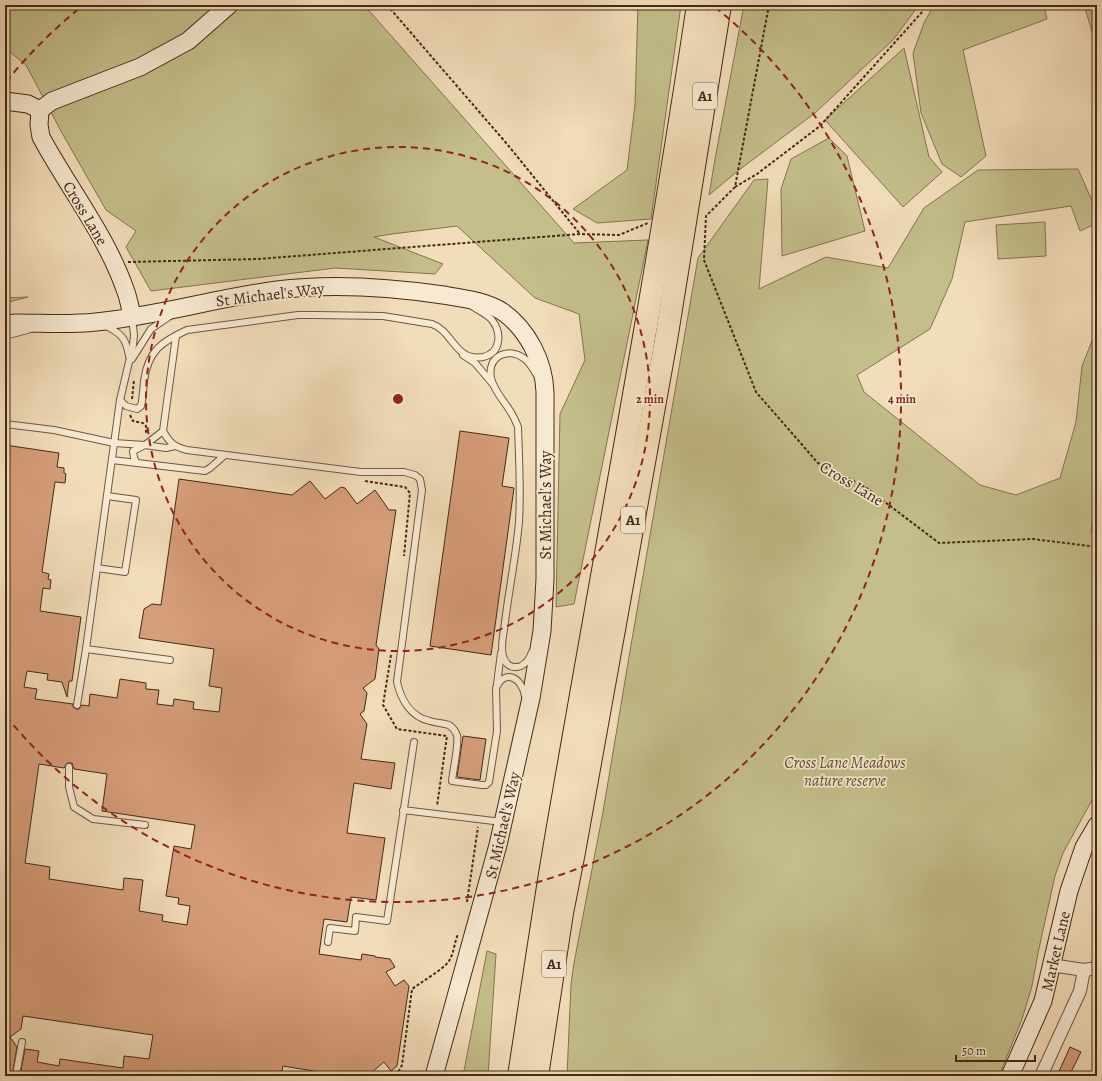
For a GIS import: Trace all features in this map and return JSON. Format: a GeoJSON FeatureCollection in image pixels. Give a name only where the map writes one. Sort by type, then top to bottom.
{"type":"FeatureCollection","features":[{"type":"Feature","properties":{"kind":"highway","name":"A1"},"geometry":{"type":"LineString","coordinates":[[519,1076],[546,900],[645,339],[681,123],[698,5]]}},
{"type":"Feature","properties":{"kind":"highway","name":"A1"},"geometry":{"type":"LineString","coordinates":[[537,1076],[562,913],[666,340],[720,5]]}},
{"type":"Feature","properties":{"kind":"highway"},"geometry":{"type":"LineString","coordinates":[[548,1076],[554,1026],[572,919],[574,852]]}},
{"type":"Feature","properties":{"kind":"highway"},"geometry":{"type":"LineString","coordinates":[[510,1076],[523,1003],[546,900]]}},
{"type":"Feature","properties":{"kind":"street"},"geometry":{"type":"LineString","coordinates":[[5,101],[28,104],[40,110],[52,101],[140,67],[188,40],[229,5]]}},
{"type":"Feature","properties":{"kind":"street","name":"Cross Lane"},"geometry":{"type":"LineString","coordinates":[[40,110],[39,125],[41,137],[115,264],[127,294],[132,316]]}},
{"type":"Feature","properties":{"kind":"street","name":"St Michael's Way"},"geometry":{"type":"LineString","coordinates":[[5,324],[96,322],[277,290],[345,286],[412,290],[476,300],[503,311],[520,328],[533,348],[543,370],[546,392],[545,579],[542,630],[531,698],[504,823],[434,1076]]}},
{"type":"Feature","properties":{"kind":"street","name":"Market Lane"},"geometry":{"type":"LineString","coordinates":[[1010,1076],[1043,1001],[1069,891],[1091,848],[1097,825]]}},
{"type":"Feature","properties":{"kind":"street"},"geometry":{"type":"LineString","coordinates":[[1052,965],[1084,970],[1097,968]]}},
{"type":"Feature","properties":{"kind":"street"},"geometry":{"type":"LineString","coordinates":[[1041,1076],[1080,991],[1084,970]]}},
{"type":"Feature","properties":{"kind":"lane"},"geometry":{"type":"LineString","coordinates":[[452,344],[468,355],[482,357],[492,353],[499,345],[498,332],[492,320],[456,297]]}},
{"type":"Feature","properties":{"kind":"lane"},"geometry":{"type":"LineString","coordinates":[[130,362],[151,329],[185,306]]}},
{"type":"Feature","properties":{"kind":"lane"},"geometry":{"type":"LineString","coordinates":[[120,400],[131,408],[137,409],[140,406],[146,371],[152,355],[158,347],[176,336],[187,330],[298,315],[357,314],[383,316],[432,324],[439,326],[444,330],[457,351],[475,363],[494,386],[513,416],[518,427],[518,522],[495,694],[497,731],[489,782],[486,785],[452,781],[457,742],[456,733],[452,727],[448,725],[425,720],[414,714],[404,702],[397,682],[422,490],[422,483],[418,477],[404,472],[361,472],[187,450],[175,446],[168,441],[163,431],[176,336]]}},
{"type":"Feature","properties":{"kind":"lane"},"geometry":{"type":"LineString","coordinates":[[77,705],[120,400],[130,362],[134,335],[132,316]]}},
{"type":"Feature","properties":{"kind":"lane"},"geometry":{"type":"LineString","coordinates":[[96,322],[117,331],[124,338],[130,362]]}},
{"type":"Feature","properties":{"kind":"lane"},"geometry":{"type":"LineString","coordinates":[[5,336],[52,323]]}},
{"type":"Feature","properties":{"kind":"lane"},"geometry":{"type":"LineString","coordinates":[[494,386],[491,368],[492,363],[496,358],[501,354],[508,353],[519,356],[525,360],[536,374],[545,427]]}},
{"type":"Feature","properties":{"kind":"lane"},"geometry":{"type":"LineString","coordinates":[[5,424],[54,430],[114,443],[166,448],[175,446]]}},
{"type":"Feature","properties":{"kind":"lane"},"geometry":{"type":"LineString","coordinates":[[137,463],[134,458],[133,451],[145,445],[163,431]]}},
{"type":"Feature","properties":{"kind":"lane"},"geometry":{"type":"LineString","coordinates":[[112,460],[205,471],[226,455]]}},
{"type":"Feature","properties":{"kind":"lane"},"geometry":{"type":"LineString","coordinates":[[97,568],[125,572],[136,500],[107,496]]}},
{"type":"Feature","properties":{"kind":"lane"},"geometry":{"type":"LineString","coordinates":[[502,646],[505,662],[512,667],[522,666],[527,662],[542,630]]}},
{"type":"Feature","properties":{"kind":"lane"},"geometry":{"type":"LineString","coordinates":[[86,649],[170,660]]}},
{"type":"Feature","properties":{"kind":"lane"},"geometry":{"type":"LineString","coordinates":[[497,685],[502,679],[517,679],[524,689],[525,697],[522,740]]}},
{"type":"Feature","properties":{"kind":"lane"},"geometry":{"type":"LineString","coordinates":[[328,942],[330,928],[355,931],[356,917],[387,921],[414,742]]}},
{"type":"Feature","properties":{"kind":"lane"},"geometry":{"type":"LineString","coordinates":[[69,767],[69,787],[74,807],[93,819],[145,825]]}},
{"type":"Feature","properties":{"kind":"lane"},"geometry":{"type":"LineString","coordinates":[[403,810],[504,823]]}},
{"type":"Feature","properties":{"kind":"lane"},"geometry":{"type":"LineString","coordinates":[[16,1075],[22,1042]]}},
{"type":"Feature","properties":{"kind":"path"},"geometry":{"type":"LineString","coordinates":[[387,5],[507,144],[580,234]]}},
{"type":"Feature","properties":{"kind":"path"},"geometry":{"type":"LineString","coordinates":[[735,187],[769,5]]}},
{"type":"Feature","properties":{"kind":"path"},"geometry":{"type":"LineString","coordinates":[[735,187],[757,174],[820,126],[923,11]]}},
{"type":"Feature","properties":{"kind":"path","name":"Cross Lane"},"geometry":{"type":"LineString","coordinates":[[735,187],[706,216],[704,260],[756,392],[818,464],[865,486],[940,543],[1033,539],[1097,547]]}},
{"type":"Feature","properties":{"kind":"path"},"geometry":{"type":"LineString","coordinates":[[115,264],[124,262],[258,259],[580,234],[619,235],[651,222]]}},
{"type":"Feature","properties":{"kind":"path"},"geometry":{"type":"LineString","coordinates":[[358,480],[405,487],[410,493],[404,556]]}},
{"type":"Feature","properties":{"kind":"path"},"geometry":{"type":"LineString","coordinates":[[392,650],[383,705],[397,729],[447,736],[439,801],[435,814]]}},
{"type":"Feature","properties":{"kind":"path"},"geometry":{"type":"LineString","coordinates":[[467,906],[478,827]]}},
{"type":"Feature","properties":{"kind":"path"},"geometry":{"type":"LineString","coordinates":[[396,1076],[402,1065],[412,989],[448,963],[452,954],[454,943],[461,929]]}},
{"type":"Feature","properties":{"kind":"green space"},"geometry":{"type":"Polygon","coordinates":[[[5,5],[364,5],[574,243],[648,240],[574,604],[556,607],[560,414],[585,360],[579,314],[535,298],[457,226],[374,237],[443,264],[435,274],[335,268],[151,291],[126,247],[136,231],[106,210],[62,133],[26,65],[5,48],[5,5]]]}},
{"type":"Feature","properties":{"kind":"green space"},"geometry":{"type":"Polygon","coordinates":[[[638,5],[681,5],[651,219],[597,223],[573,209],[627,170],[635,105],[638,5]]]}},
{"type":"Feature","properties":{"kind":"green space"},"geometry":{"type":"Polygon","coordinates":[[[744,5],[919,5],[893,40],[815,113],[739,170],[709,195],[715,159],[744,5]]]}},
{"type":"Feature","properties":{"kind":"green space"},"geometry":{"type":"Polygon","coordinates":[[[934,5],[1044,5],[1047,19],[963,50],[986,156],[961,177],[942,164],[921,113],[913,53],[924,23],[934,5]]]}},
{"type":"Feature","properties":{"kind":"green space"},"geometry":{"type":"Polygon","coordinates":[[[1084,5],[1097,5],[1097,48],[1084,5]]]}},
{"type":"Feature","properties":{"kind":"green space"},"geometry":{"type":"Polygon","coordinates":[[[904,48],[929,157],[942,172],[903,207],[825,120],[904,48]]]}},
{"type":"Feature","properties":{"kind":"green space"},"geometry":{"type":"Polygon","coordinates":[[[829,138],[847,156],[865,231],[782,256],[781,189],[791,159],[829,138]]]}},
{"type":"Feature","properties":{"kind":"green space","name":"Cross Lane Meadows nature reserve"},"geometry":{"type":"Polygon","coordinates":[[[1078,169],[1097,212],[1097,223],[1080,231],[1071,206],[965,222],[952,279],[930,329],[857,375],[864,392],[980,485],[1016,495],[1060,478],[1076,422],[1082,366],[1097,328],[1097,482],[1091,533],[1097,534],[1097,791],[1063,853],[1055,876],[1032,986],[1022,1019],[999,1076],[567,1076],[571,984],[574,963],[603,812],[698,258],[754,180],[768,179],[759,289],[826,257],[888,268],[924,208],[978,170],[1078,169]]]}},
{"type":"Feature","properties":{"kind":"green space"},"geometry":{"type":"Polygon","coordinates":[[[1045,222],[1046,256],[998,259],[996,225],[1045,222]]]}},
{"type":"Feature","properties":{"kind":"green space"},"geometry":{"type":"Polygon","coordinates":[[[28,297],[5,303],[5,298],[28,297]]]}},
{"type":"Feature","properties":{"kind":"green space"},"geometry":{"type":"Polygon","coordinates":[[[487,951],[496,954],[488,1076],[463,1076],[487,951]]]}},
{"type":"Feature","properties":{"kind":"building"},"geometry":{"type":"Polygon","coordinates":[[[460,431],[509,438],[502,486],[514,488],[491,655],[430,646],[460,431]]]}},
{"type":"Feature","properties":{"kind":"building"},"geometry":{"type":"Polygon","coordinates":[[[5,445],[59,453],[57,467],[64,468],[64,473],[66,474],[65,483],[55,482],[42,572],[49,574],[48,579],[51,580],[50,589],[43,588],[40,611],[81,617],[72,681],[69,681],[67,697],[62,682],[47,680],[48,674],[27,671],[24,687],[37,689],[35,699],[73,704],[73,707],[76,709],[79,709],[82,705],[89,706],[90,694],[117,698],[120,679],[146,683],[146,689],[159,690],[157,704],[173,706],[174,699],[194,702],[193,709],[219,712],[222,688],[209,686],[214,649],[139,638],[144,609],[152,604],[161,605],[179,479],[292,495],[310,481],[325,499],[341,487],[345,488],[357,504],[375,490],[389,510],[396,510],[376,645],[379,649],[375,679],[363,688],[367,693],[364,711],[360,714],[367,724],[361,759],[395,763],[391,789],[354,783],[347,833],[385,838],[376,900],[351,897],[347,922],[324,919],[319,954],[361,960],[362,954],[390,959],[395,967],[386,972],[395,986],[404,980],[409,986],[397,1066],[391,1071],[384,1062],[372,1072],[375,1076],[344,1076],[283,1066],[281,1076],[20,1076],[25,1049],[39,1051],[37,1062],[59,1066],[60,1059],[123,1068],[124,1056],[149,1059],[153,1035],[23,1016],[21,1029],[10,1037],[17,1047],[12,1076],[5,1076],[5,445]],[[67,763],[64,768],[39,764],[25,863],[50,867],[49,879],[123,890],[124,878],[143,880],[139,911],[163,915],[162,921],[187,925],[190,906],[178,904],[179,898],[166,896],[174,846],[191,849],[195,825],[102,811],[107,774],[74,769],[72,763],[67,763]]]}},
{"type":"Feature","properties":{"kind":"building"},"geometry":{"type":"Polygon","coordinates":[[[463,736],[486,739],[480,780],[457,777],[463,736]]]}},
{"type":"Feature","properties":{"kind":"building"},"geometry":{"type":"Polygon","coordinates":[[[1070,1047],[1081,1052],[1069,1076],[1057,1076],[1070,1047]]]}}]}
